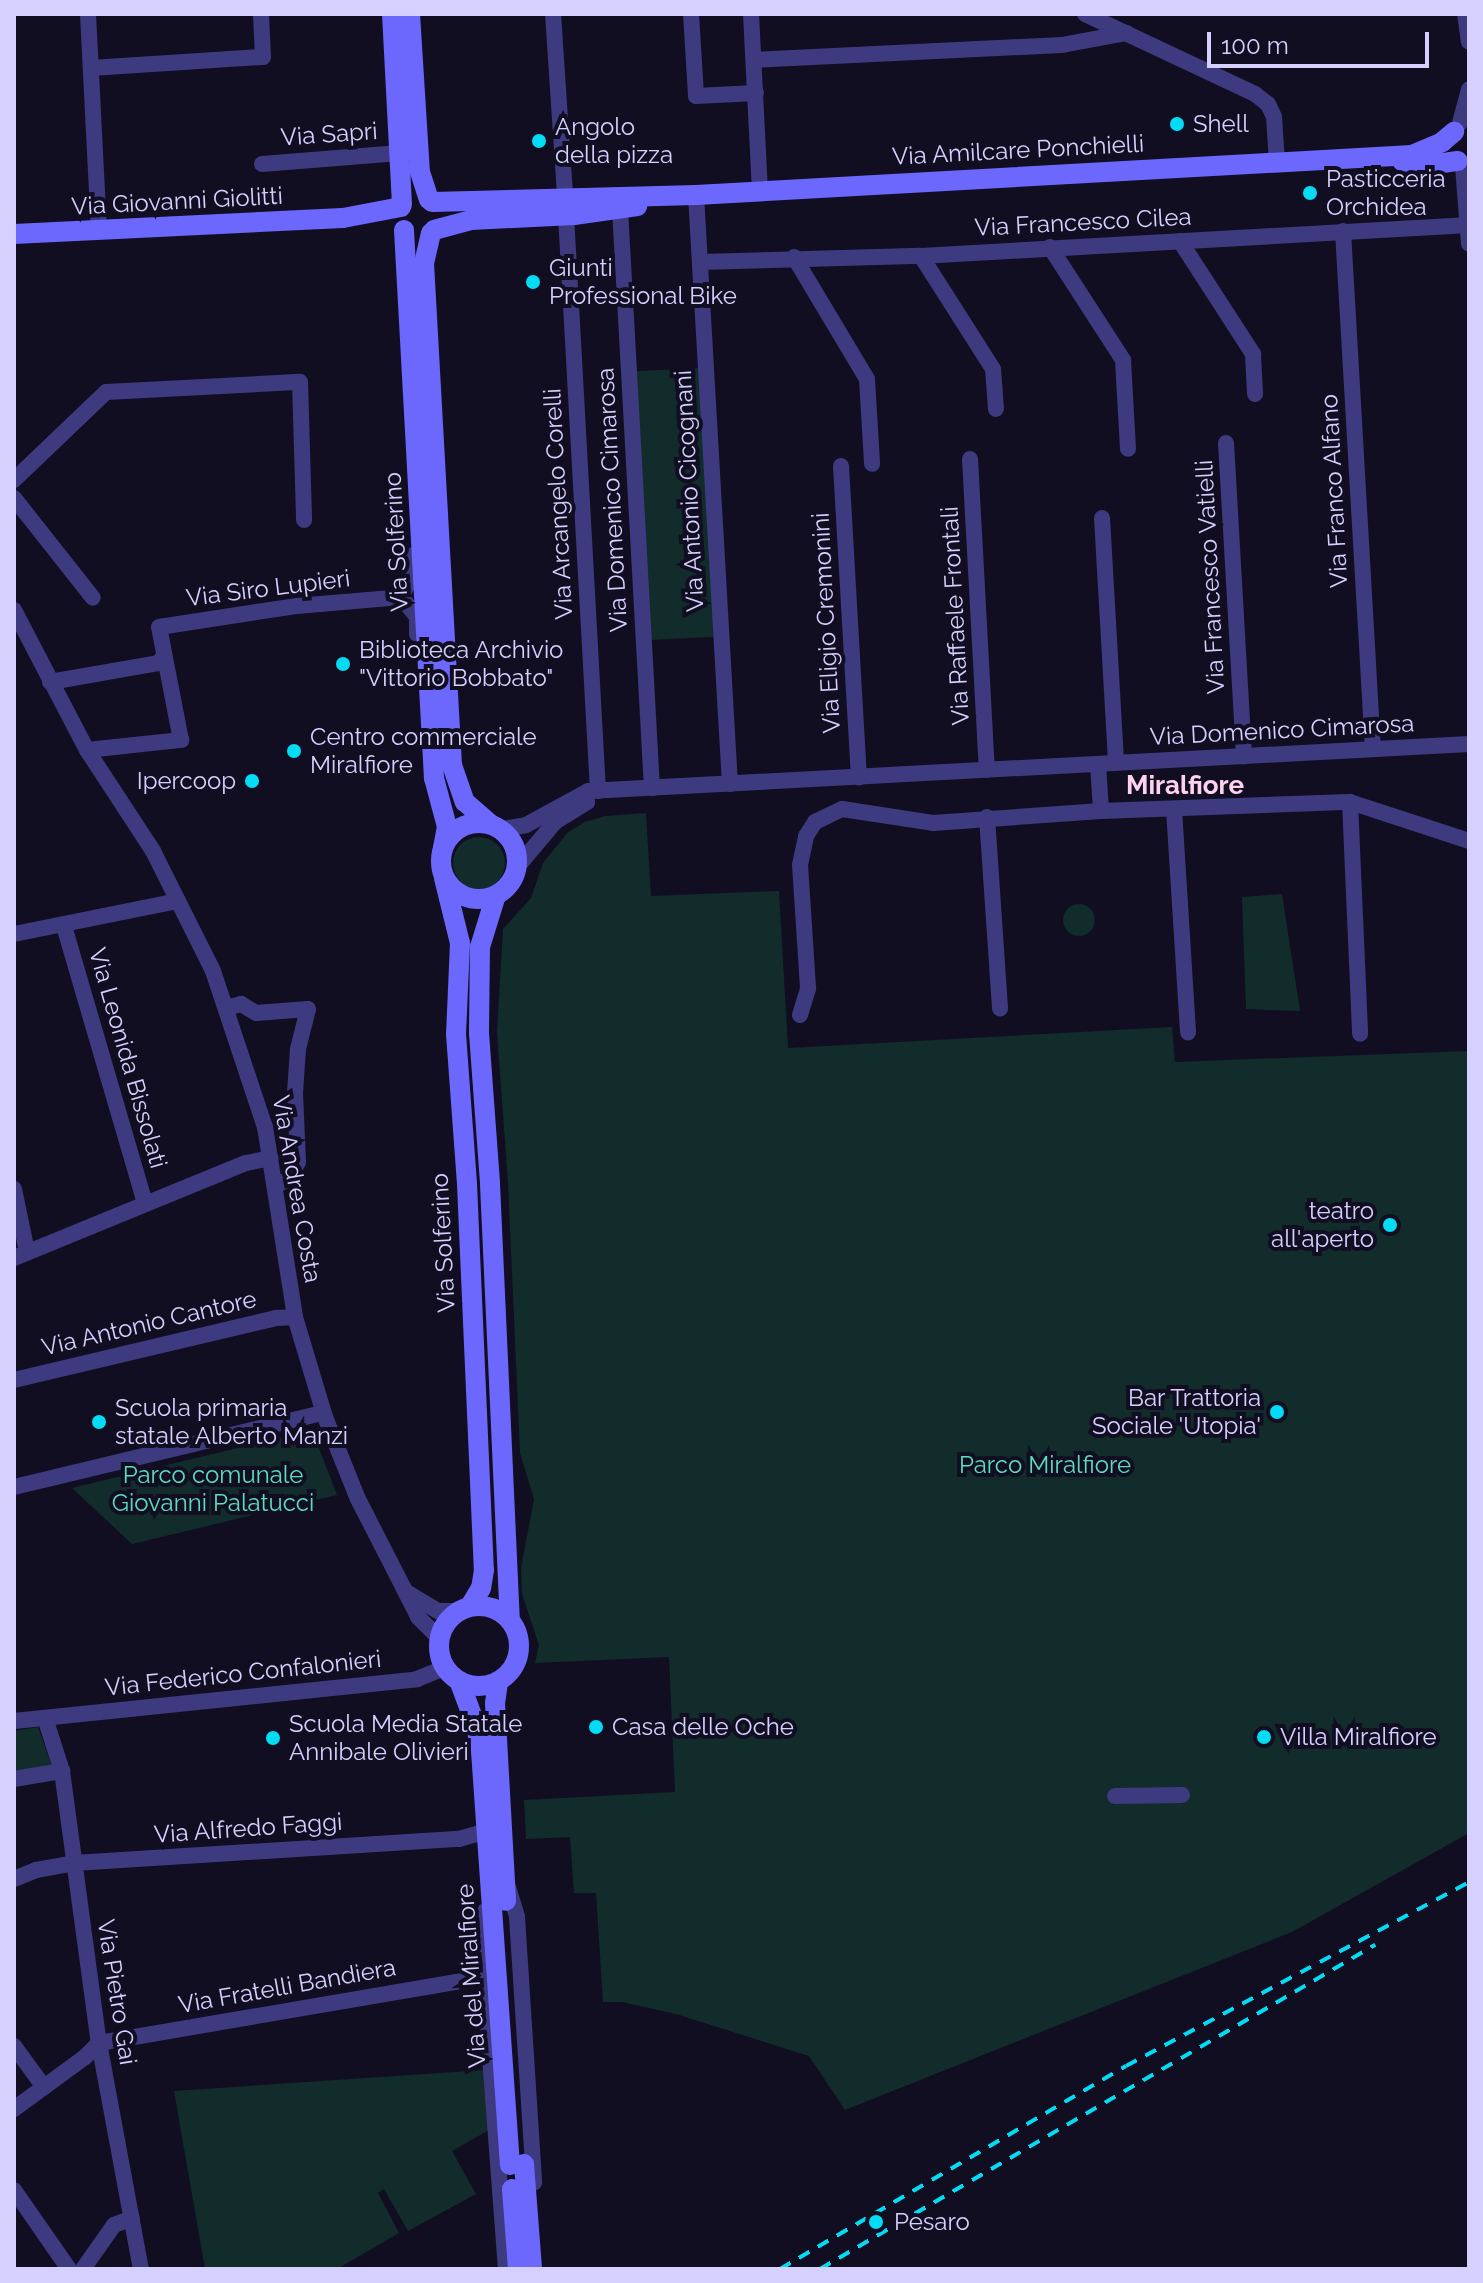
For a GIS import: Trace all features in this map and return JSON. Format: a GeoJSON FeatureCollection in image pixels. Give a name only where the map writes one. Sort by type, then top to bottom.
{"type":"FeatureCollection","features":[{"type":"Feature","properties":{"kind":"main road","name":"Via Solferino"},"geometry":{"type":"LineString","coordinates":[[392,14],[402,206],[398,218],[403,230],[434,778],[447,827],[443,848],[444,878],[460,943],[456,1034],[467,1184],[484,1570],[481,1588],[464,1609]]}},
{"type":"Feature","properties":{"kind":"main road","name":"Via Solferino"},"geometry":{"type":"LineString","coordinates":[[410,14],[420,172],[439,216],[424,263],[452,765],[465,802],[515,845],[518,866],[511,883],[496,895],[480,947],[479,1033],[490,1184],[510,1619]]}},
{"type":"Feature","properties":{"kind":"main road"},"geometry":{"type":"LineString","coordinates":[[1461,124],[1452,147],[1464,165]]}},
{"type":"Feature","properties":{"kind":"main road","name":"Via Amilcare Ponchielli"},"geometry":{"type":"LineString","coordinates":[[432,232],[471,220],[566,206],[696,195],[1412,155],[1442,142],[1461,124]]}},
{"type":"Feature","properties":{"kind":"main road","name":"Via Amilcare Ponchielli"},"geometry":{"type":"LineString","coordinates":[[1342,158],[1464,165]]}},
{"type":"Feature","properties":{"kind":"main road","name":"Via Amilcare Ponchielli"},"geometry":{"type":"LineString","coordinates":[[430,201],[620,209],[696,195]]}},
{"type":"Feature","properties":{"kind":"main road"},"geometry":{"type":"LineString","coordinates":[[402,206],[417,197],[430,201]]}},
{"type":"Feature","properties":{"kind":"main road","name":"Via Giovanni Giolitti"},"geometry":{"type":"LineString","coordinates":[[14,234],[343,218],[402,206]]}},
{"type":"Feature","properties":{"kind":"main road","name":"Via Giovanni Giolitti"},"geometry":{"type":"LineString","coordinates":[[343,218],[403,230]]}},
{"type":"Feature","properties":{"kind":"main road"},"geometry":{"type":"LineString","coordinates":[[403,230],[414,237],[432,232]]}},
{"type":"Feature","properties":{"kind":"main road"},"geometry":{"type":"LineString","coordinates":[[443,848],[456,829],[478,822],[496,826]]}},
{"type":"Feature","properties":{"kind":"main road"},"geometry":{"type":"LineString","coordinates":[[444,878],[451,887],[472,899],[496,895]]}},
{"type":"Feature","properties":{"kind":"main road"},"geometry":{"type":"LineString","coordinates":[[492,1607],[510,1619],[519,1641],[519,1653],[515,1665],[498,1682],[473,1687],[460,1683],[444,1668],[439,1638],[442,1628],[464,1609],[492,1607]]}},
{"type":"Feature","properties":{"kind":"main road","name":"Via del Miralfiore"},"geometry":{"type":"LineString","coordinates":[[498,1682],[495,1703],[498,1877],[517,2164],[518,2269]]}},
{"type":"Feature","properties":{"kind":"main road","name":"Via del Miralfiore"},"geometry":{"type":"LineString","coordinates":[[460,1683],[476,1726],[487,1831],[498,1877]]}},
{"type":"Feature","properties":{"kind":"main road","name":"Via del Miralfiore"},"geometry":{"type":"LineString","coordinates":[[517,2164],[532,2269]]}},
{"type":"Feature","properties":{"kind":"street"},"geometry":{"type":"LineString","coordinates":[[88,14],[99,231]]}},
{"type":"Feature","properties":{"kind":"street"},"geometry":{"type":"LineString","coordinates":[[91,68],[263,57],[261,14]]}},
{"type":"Feature","properties":{"kind":"street","name":"Via Arcangelo Corelli"},"geometry":{"type":"LineString","coordinates":[[553,14],[602,791]]}},
{"type":"Feature","properties":{"kind":"street"},"geometry":{"type":"LineString","coordinates":[[691,14],[696,96],[756,93]]}},
{"type":"Feature","properties":{"kind":"street"},"geometry":{"type":"LineString","coordinates":[[751,14],[760,191]]}},
{"type":"Feature","properties":{"kind":"street"},"geometry":{"type":"LineString","coordinates":[[1085,14],[1255,94],[1268,104],[1274,117],[1277,162]]}},
{"type":"Feature","properties":{"kind":"street"},"geometry":{"type":"LineString","coordinates":[[1465,14],[1469,42]]}},
{"type":"Feature","properties":{"kind":"street"},"geometry":{"type":"LineString","coordinates":[[754,60],[1062,45],[1127,33]]}},
{"type":"Feature","properties":{"kind":"street"},"geometry":{"type":"LineString","coordinates":[[1461,124],[1469,89]]}},
{"type":"Feature","properties":{"kind":"street","name":"Via Sapri"},"geometry":{"type":"LineString","coordinates":[[262,164],[400,153]]}},
{"type":"Feature","properties":{"kind":"street"},"geometry":{"type":"LineString","coordinates":[[1464,165],[1469,244]]}},
{"type":"Feature","properties":{"kind":"street","name":"Via Antonio Cicognani"},"geometry":{"type":"LineString","coordinates":[[696,195],[730,784]]}},
{"type":"Feature","properties":{"kind":"street","name":"Via Domenico Cimarosa"},"geometry":{"type":"LineString","coordinates":[[620,209],[652,788]]}},
{"type":"Feature","properties":{"kind":"street","name":"Via Francesco Cilea"},"geometry":{"type":"LineString","coordinates":[[700,262],[794,257],[921,256],[1468,226]]}},
{"type":"Feature","properties":{"kind":"street","name":"Via Franco Alfano"},"geometry":{"type":"LineString","coordinates":[[1343,231],[1373,749]]}},
{"type":"Feature","properties":{"kind":"street"},"geometry":{"type":"LineString","coordinates":[[1180,241],[1253,354],[1255,394]]}},
{"type":"Feature","properties":{"kind":"street"},"geometry":{"type":"LineString","coordinates":[[1050,247],[1123,360],[1128,449]]}},
{"type":"Feature","properties":{"kind":"street"},"geometry":{"type":"LineString","coordinates":[[921,256],[993,369],[996,409]]}},
{"type":"Feature","properties":{"kind":"street"},"geometry":{"type":"LineString","coordinates":[[794,257],[867,379],[872,464]]}},
{"type":"Feature","properties":{"kind":"street"},"geometry":{"type":"LineString","coordinates":[[14,480],[106,392],[300,382],[304,520]]}},
{"type":"Feature","properties":{"kind":"street","name":"Via Francesco Vatielli"},"geometry":{"type":"LineString","coordinates":[[1226,443],[1244,756]]}},
{"type":"Feature","properties":{"kind":"street","name":"Via Raffaele Frontali"},"geometry":{"type":"LineString","coordinates":[[970,459],[987,770]]}},
{"type":"Feature","properties":{"kind":"street","name":"Via Eligio Cremonini"},"geometry":{"type":"LineString","coordinates":[[841,466],[859,777]]}},
{"type":"Feature","properties":{"kind":"street"},"geometry":{"type":"LineString","coordinates":[[419,483],[410,512],[414,573],[393,598],[417,617],[420,685],[431,718]]}},
{"type":"Feature","properties":{"kind":"street"},"geometry":{"type":"LineString","coordinates":[[14,498],[93,598]]}},
{"type":"Feature","properties":{"kind":"street"},"geometry":{"type":"LineString","coordinates":[[1102,518],[1116,763]]}},
{"type":"Feature","properties":{"kind":"street","name":"Via Siro Lupieri"},"geometry":{"type":"LineString","coordinates":[[87,750],[181,740],[159,627],[297,606],[393,598]]}},
{"type":"Feature","properties":{"kind":"street","name":"Via Andrea Costa"},"geometry":{"type":"LineString","coordinates":[[14,610],[87,750],[153,851],[213,971],[265,1127],[295,1317],[323,1413],[358,1499],[418,1617],[439,1638]]}},
{"type":"Feature","properties":{"kind":"street"},"geometry":{"type":"LineString","coordinates":[[50,682],[159,663],[164,655]]}},
{"type":"Feature","properties":{"kind":"street","name":"Via Domenico Cimarosa"},"geometry":{"type":"LineString","coordinates":[[496,826],[526,825],[576,796],[602,791],[1469,744]]}},
{"type":"Feature","properties":{"kind":"street"},"geometry":{"type":"LineString","coordinates":[[1098,764],[1101,811]]}},
{"type":"Feature","properties":{"kind":"street","name":"Via Domenico Cimarosa"},"geometry":{"type":"LineString","coordinates":[[518,866],[555,822],[602,791]]}},
{"type":"Feature","properties":{"kind":"street"},"geometry":{"type":"LineString","coordinates":[[1350,802],[1360,1034]]}},
{"type":"Feature","properties":{"kind":"street"},"geometry":{"type":"LineString","coordinates":[[800,1015],[808,988],[800,865],[806,836],[815,822],[842,809],[933,823],[1101,811],[1350,802],[1469,841]]}},
{"type":"Feature","properties":{"kind":"street"},"geometry":{"type":"LineString","coordinates":[[1174,809],[1188,1033]]}},
{"type":"Feature","properties":{"kind":"street"},"geometry":{"type":"LineString","coordinates":[[987,817],[1000,1009]]}},
{"type":"Feature","properties":{"kind":"street"},"geometry":{"type":"LineString","coordinates":[[14,934],[178,901]]}},
{"type":"Feature","properties":{"kind":"street","name":"Via Leonida Bissolati"},"geometry":{"type":"LineString","coordinates":[[64,926],[145,1203]]}},
{"type":"Feature","properties":{"kind":"street"},"geometry":{"type":"LineString","coordinates":[[226,1008],[241,1004],[256,1013],[308,1009],[298,1049],[295,1172],[276,1185]]}},
{"type":"Feature","properties":{"kind":"street"},"geometry":{"type":"LineString","coordinates":[[265,1127],[281,1133],[297,1119]]}},
{"type":"Feature","properties":{"kind":"street"},"geometry":{"type":"LineString","coordinates":[[14,1189],[20,1255],[246,1163],[271,1158]]}},
{"type":"Feature","properties":{"kind":"street","name":"Via Antonio Cantore"},"geometry":{"type":"LineString","coordinates":[[14,1380],[277,1318],[295,1317]]}},
{"type":"Feature","properties":{"kind":"street"},"geometry":{"type":"LineString","coordinates":[[14,1487],[323,1413]]}},
{"type":"Feature","properties":{"kind":"street"},"geometry":{"type":"LineString","coordinates":[[404,1589],[425,1606],[464,1609]]}},
{"type":"Feature","properties":{"kind":"street","name":"Via Federico Confalonieri"},"geometry":{"type":"LineString","coordinates":[[14,1721],[417,1679],[444,1668]]}},
{"type":"Feature","properties":{"kind":"street","name":"Via Pietro Gai"},"geometry":{"type":"LineString","coordinates":[[45,1718],[62,1771],[99,2043],[141,2269]]}},
{"type":"Feature","properties":{"kind":"street"},"geometry":{"type":"LineString","coordinates":[[14,1779],[62,1771]]}},
{"type":"Feature","properties":{"kind":"street"},"geometry":{"type":"LineString","coordinates":[[1115,1796],[1182,1795]]}},
{"type":"Feature","properties":{"kind":"street","name":"Via Alfredo Faggi"},"geometry":{"type":"LineString","coordinates":[[14,1879],[36,1870],[74,1863],[459,1839],[487,1831]]}},
{"type":"Feature","properties":{"kind":"street"},"geometry":{"type":"LineString","coordinates":[[498,1877],[484,1923],[484,1977],[506,2269]]}},
{"type":"Feature","properties":{"kind":"street","name":"Via del Miralfiore"},"geometry":{"type":"LineString","coordinates":[[498,1877],[517,1917],[537,2226],[517,2229],[502,2215]]}},
{"type":"Feature","properties":{"kind":"street","name":"Via Fratelli Bandiera"},"geometry":{"type":"LineString","coordinates":[[99,2043],[484,1977]]}},
{"type":"Feature","properties":{"kind":"street"},"geometry":{"type":"LineString","coordinates":[[14,2109],[99,2043]]}},
{"type":"Feature","properties":{"kind":"street"},"geometry":{"type":"LineString","coordinates":[[14,2046],[44,2087]]}},
{"type":"Feature","properties":{"kind":"street"},"geometry":{"type":"LineString","coordinates":[[14,2190],[69,2269]]}},
{"type":"Feature","properties":{"kind":"street"},"geometry":{"type":"LineString","coordinates":[[502,2215],[506,2206],[535,2194]]}},
{"type":"Feature","properties":{"kind":"street"},"geometry":{"type":"LineString","coordinates":[[83,2269],[114,2225],[132,2218]]}},
{"type":"Feature","properties":{"kind":"green space"},"geometry":{"type":"Polygon","coordinates":[[[700,368],[714,637],[650,640],[636,371],[700,368]]]}},
{"type":"Feature","properties":{"kind":"green space","name":"Parco Miralfiore"},"geometry":{"type":"Polygon","coordinates":[[[646,813],[651,896],[779,891],[788,1048],[1172,1027],[1175,1062],[1469,1051],[1469,1833],[1292,1932],[845,2110],[809,2056],[676,2014],[622,2002],[603,2002],[596,1893],[574,1893],[570,1837],[526,1839],[524,1800],[675,1792],[669,1657],[535,1663],[539,1645],[522,1594],[521,1568],[534,1499],[520,1453],[508,1183],[497,1032],[503,929],[531,898],[543,863],[568,832],[585,822],[605,816],[646,813]]]}},
{"type":"Feature","properties":{"kind":"green space"},"geometry":{"type":"Polygon","coordinates":[[[479,837],[497,845],[505,863],[497,881],[479,889],[461,881],[453,863],[461,845],[479,837]]]}},
{"type":"Feature","properties":{"kind":"green space"},"geometry":{"type":"Polygon","coordinates":[[[1282,894],[1300,1011],[1246,1009],[1242,897],[1282,894]]]}},
{"type":"Feature","properties":{"kind":"green space"},"geometry":{"type":"Polygon","coordinates":[[[1079,904],[1090,909],[1095,920],[1090,931],[1079,936],[1068,931],[1063,920],[1068,909],[1079,904]]]}},
{"type":"Feature","properties":{"kind":"green space","name":"Parco comunale Giovanni Palatucci"},"geometry":{"type":"Polygon","coordinates":[[[312,1430],[337,1495],[132,1544],[72,1488],[312,1430]]]}},
{"type":"Feature","properties":{"kind":"green space"},"geometry":{"type":"Polygon","coordinates":[[[38,1727],[53,1769],[14,1772],[14,1731],[38,1727]]]}},
{"type":"Feature","properties":{"kind":"green space"},"geometry":{"type":"Polygon","coordinates":[[[485,2070],[489,2130],[452,2151],[476,2194],[408,2231],[384,2189],[378,2193],[399,2233],[337,2269],[205,2269],[174,2091],[485,2070]]]}},
{"type":"Feature","properties":{"kind":"railway"},"geometry":{"type":"LineString","coordinates":[[780,2269],[1126,2066],[1469,1882]]}},
{"type":"Feature","properties":{"kind":"railway"},"geometry":{"type":"LineString","coordinates":[[820,2269],[1375,1945]]}},
{"type":"Feature","properties":{"kind":"place","name":"Shell"},"geometry":{"type":"Point","coordinates":[1177,124]}},
{"type":"Feature","properties":{"kind":"place","name":"Angolo della pizza"},"geometry":{"type":"Point","coordinates":[539,141]}},
{"type":"Feature","properties":{"kind":"place","name":"Pasticceria Orchidea"},"geometry":{"type":"Point","coordinates":[1310,193]}},
{"type":"Feature","properties":{"kind":"place","name":"Giunti Professional Bike"},"geometry":{"type":"Point","coordinates":[533,282]}},
{"type":"Feature","properties":{"kind":"place","name":"Biblioteca Archivio \"Vittorio Bobbato\""},"geometry":{"type":"Point","coordinates":[343,664]}},
{"type":"Feature","properties":{"kind":"place","name":"Centro commerciale Miralfiore"},"geometry":{"type":"Point","coordinates":[294,751]}},
{"type":"Feature","properties":{"kind":"place","name":"Ipercoop"},"geometry":{"type":"Point","coordinates":[252,781]}},
{"type":"Feature","properties":{"kind":"place","name":"teatro all'aperto"},"geometry":{"type":"Point","coordinates":[1390,1225]}},
{"type":"Feature","properties":{"kind":"place","name":"Bar Trattoria Sociale 'Utopia'"},"geometry":{"type":"Point","coordinates":[1277,1412]}},
{"type":"Feature","properties":{"kind":"place","name":"Scuola primaria statale Alberto Manzi"},"geometry":{"type":"Point","coordinates":[99,1422]}},
{"type":"Feature","properties":{"kind":"place","name":"Casa delle Oche"},"geometry":{"type":"Point","coordinates":[596,1727]}},
{"type":"Feature","properties":{"kind":"place","name":"Villa Miralfiore"},"geometry":{"type":"Point","coordinates":[1264,1737]}},
{"type":"Feature","properties":{"kind":"place","name":"Scuola Media Statale Annibale Olivieri"},"geometry":{"type":"Point","coordinates":[273,1738]}},
{"type":"Feature","properties":{"kind":"place","name":"Pesaro"},"geometry":{"type":"Point","coordinates":[876,2222]}},
{"type":"Feature","properties":{"kind":"district","name":"Miralfiore"},"geometry":{"type":"Point","coordinates":[1185,786]}}]}
